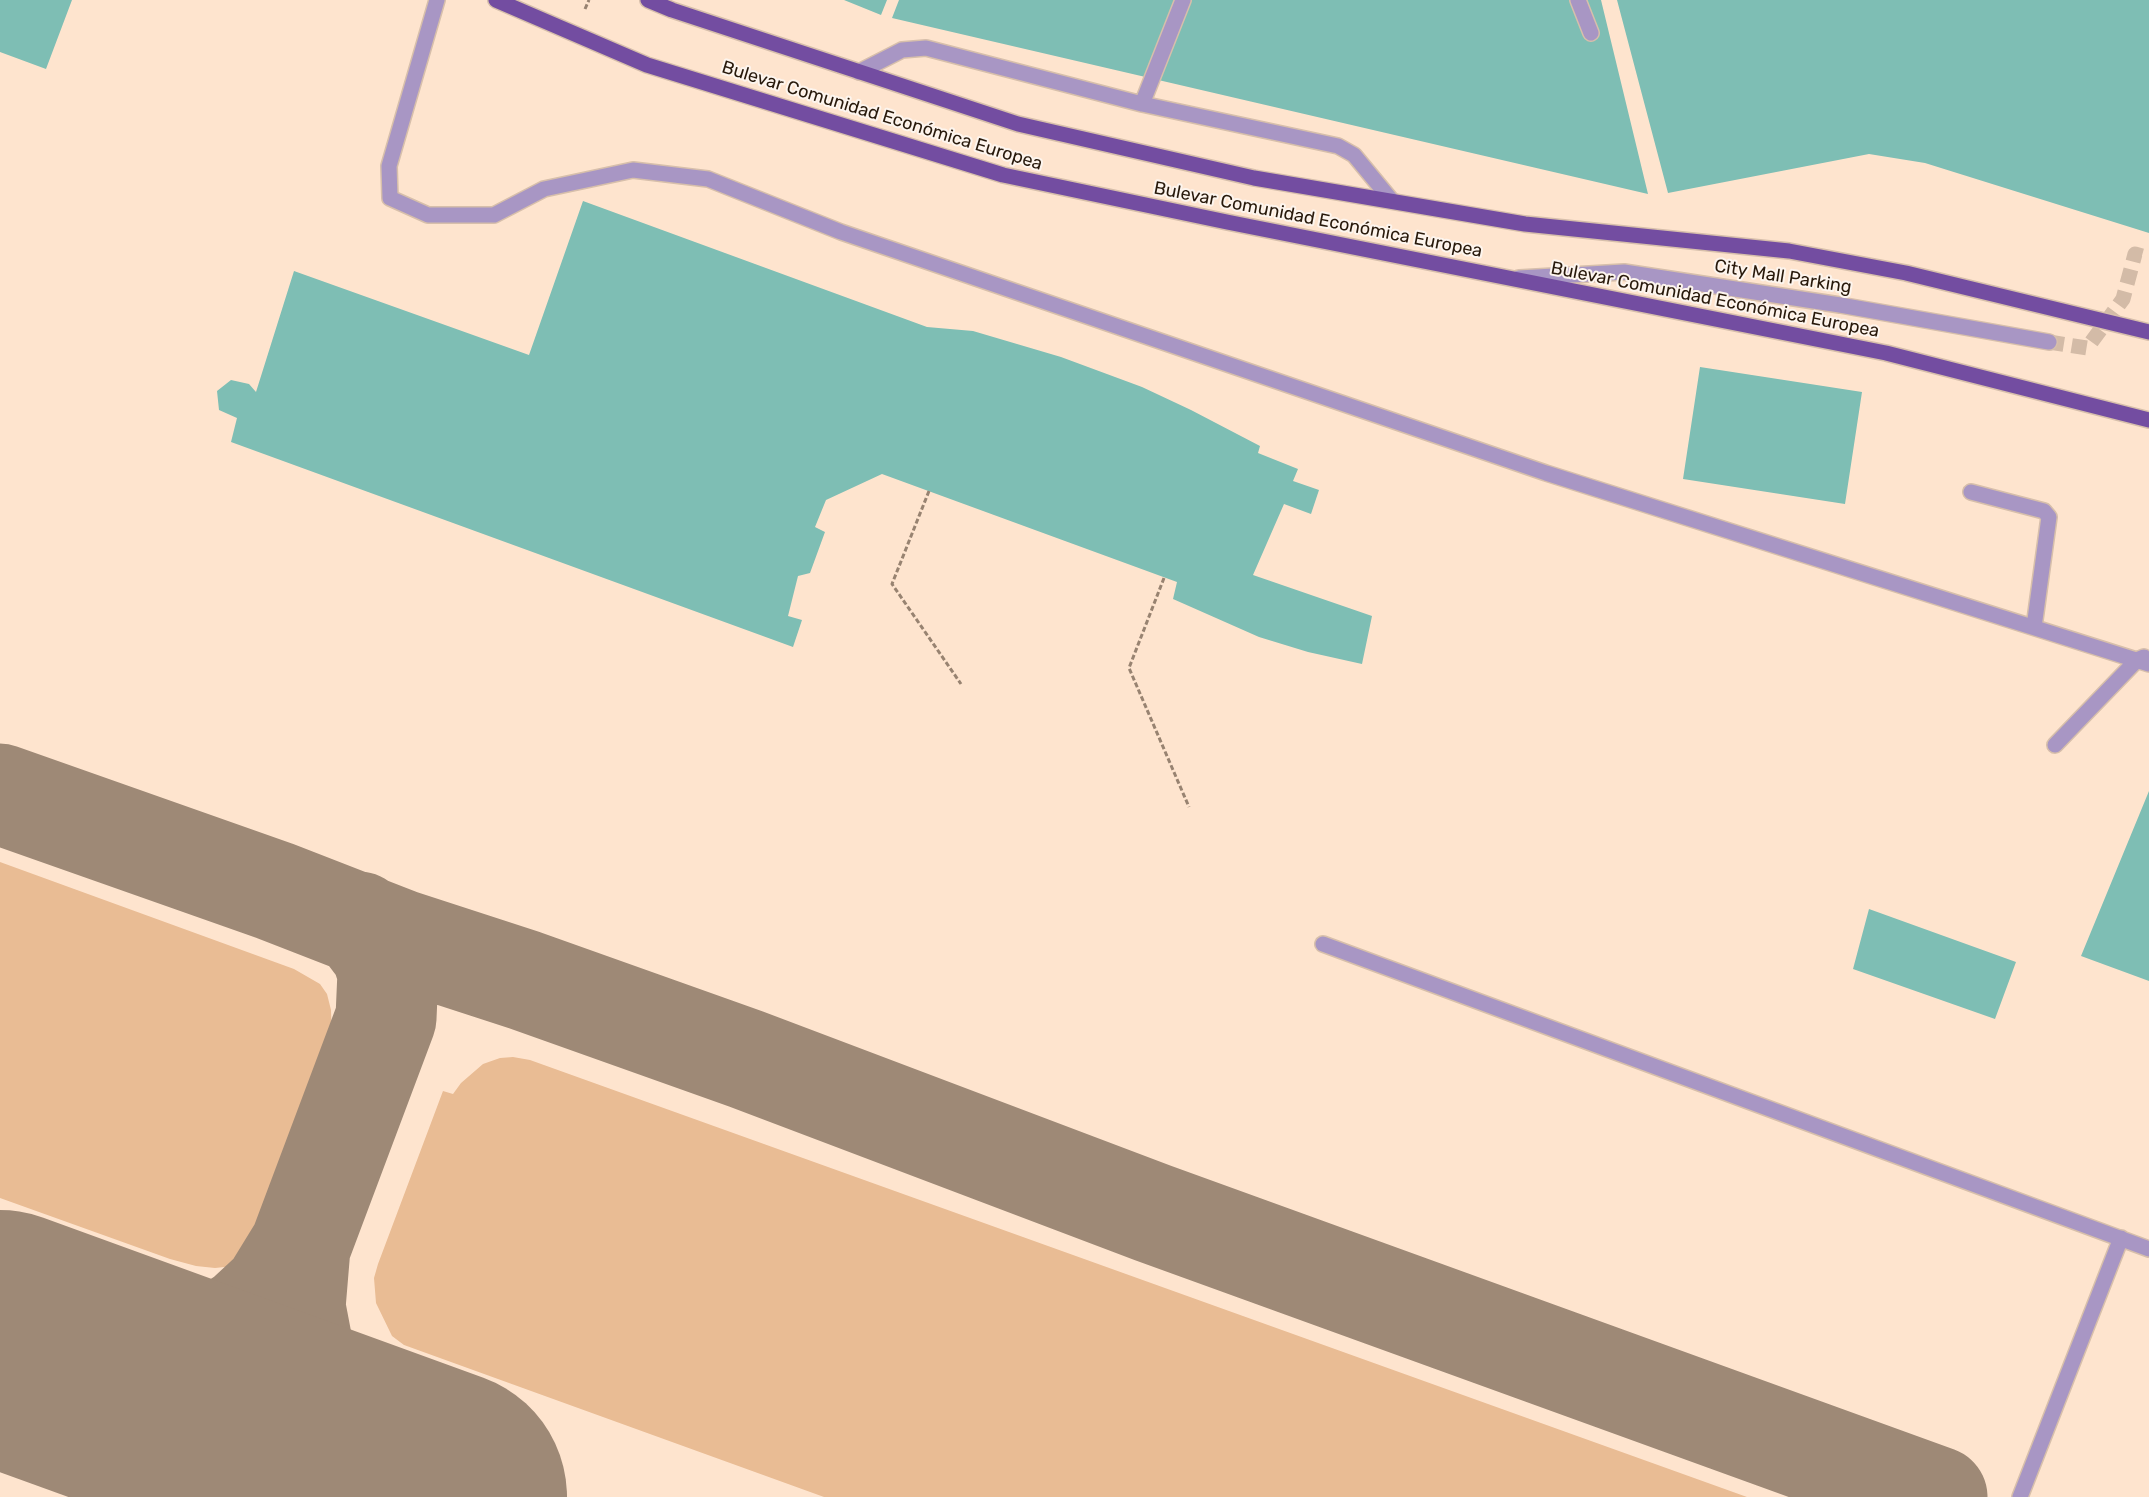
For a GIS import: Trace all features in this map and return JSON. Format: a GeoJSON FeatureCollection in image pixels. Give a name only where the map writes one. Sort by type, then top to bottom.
{"type":"FeatureCollection","features":[{"type":"Feature","properties":{"kind":"main road","name":"Bulevar Comunidad Económica Europea"},"geometry":{"type":"LineString","coordinates":[[496,0],[647,65],[1003,175],[1886,353],[2149,420]]}},
{"type":"Feature","properties":{"kind":"main road","name":"Bulevar Comunidad Económica Europea"},"geometry":{"type":"LineString","coordinates":[[648,0],[672,10],[1018,124],[1254,178],[1525,224],[1789,251],[1906,273],[2149,332]]}},
{"type":"Feature","properties":{"kind":"lane"},"geometry":{"type":"LineString","coordinates":[[437,0],[389,166],[390,198],[428,215],[494,215],[544,189],[633,170],[708,179],[841,232],[1508,460],[1731,533],[2145,660]]}},
{"type":"Feature","properties":{"kind":"lane"},"geometry":{"type":"LineString","coordinates":[[1142,104],[1184,0]]}},
{"type":"Feature","properties":{"kind":"lane"},"geometry":{"type":"LineString","coordinates":[[1578,0],[1591,33]]}},
{"type":"Feature","properties":{"kind":"lane"},"geometry":{"type":"LineString","coordinates":[[859,72],[902,50],[926,48],[1142,104],[1338,146],[1354,155],[1392,201]]}},
{"type":"Feature","properties":{"kind":"lane","name":"City Mall Parking"},"geometry":{"type":"LineString","coordinates":[[1510,278],[1624,272],[1840,304],[2049,342]]}},
{"type":"Feature","properties":{"kind":"lane"},"geometry":{"type":"LineString","coordinates":[[1971,492],[2044,510],[2049,517],[2049,529],[2034,627]]}},
{"type":"Feature","properties":{"kind":"lane"},"geometry":{"type":"LineString","coordinates":[[2055,745],[2145,660]]}},
{"type":"Feature","properties":{"kind":"lane"},"geometry":{"type":"LineString","coordinates":[[1323,944],[2149,1249]]}},
{"type":"Feature","properties":{"kind":"lane"},"geometry":{"type":"LineString","coordinates":[[2020,1497],[2121,1238]]}},
{"type":"Feature","properties":{"kind":"path"},"geometry":{"type":"LineString","coordinates":[[929,491],[892,584],[961,684]]}},
{"type":"Feature","properties":{"kind":"path"},"geometry":{"type":"LineString","coordinates":[[1164,578],[1129,668],[1188,807]]}},
{"type":"Feature","properties":{"kind":"shaded area"},"geometry":{"type":"Polygon","coordinates":[[[0,862],[294,969],[320,984],[327,994],[331,1010],[332,1040],[323,1075],[334,1080],[275,1230],[262,1247],[250,1257],[234,1266],[215,1268],[196,1266],[170,1259],[0,1198],[0,862]]]}},
{"type":"Feature","properties":{"kind":"shaded area"},"geometry":{"type":"Polygon","coordinates":[[[513,1057],[530,1060],[1747,1497],[824,1497],[404,1345],[392,1336],[376,1303],[374,1278],[443,1091],[453,1094],[461,1083],[483,1064],[500,1058],[513,1057]]]}},
{"type":"Feature","properties":{"kind":"building"},"geometry":{"type":"Polygon","coordinates":[[[0,0],[72,0],[46,69],[0,52],[0,0]]]}},
{"type":"Feature","properties":{"kind":"building"},"geometry":{"type":"Polygon","coordinates":[[[844,0],[887,0],[881,15],[844,0]]]}},
{"type":"Feature","properties":{"kind":"building"},"geometry":{"type":"Polygon","coordinates":[[[899,0],[1601,0],[1648,194],[892,18],[899,0]]]}},
{"type":"Feature","properties":{"kind":"building"},"geometry":{"type":"Polygon","coordinates":[[[1617,0],[2149,0],[2149,233],[1925,163],[1869,154],[1668,193],[1617,0]]]}},
{"type":"Feature","properties":{"kind":"building"},"geometry":{"type":"Polygon","coordinates":[[[583,201],[927,327],[973,331],[1061,357],[1142,387],[1260,446],[1258,453],[1298,469],[1293,481],[1319,490],[1311,514],[1284,504],[1253,575],[1372,616],[1362,664],[1308,652],[1259,637],[1173,599],[1177,582],[882,474],[826,500],[815,527],[825,532],[810,573],[798,576],[788,616],[802,620],[793,647],[231,442],[237,418],[219,410],[217,391],[231,380],[249,384],[256,392],[294,271],[529,355],[583,201]]]}},
{"type":"Feature","properties":{"kind":"building"},"geometry":{"type":"Polygon","coordinates":[[[1700,367],[1862,392],[1845,504],[1683,479],[1700,367]]]}},
{"type":"Feature","properties":{"kind":"building"},"geometry":{"type":"Polygon","coordinates":[[[2149,791],[2149,981],[2081,956],[2149,791]]]}},
{"type":"Feature","properties":{"kind":"building"},"geometry":{"type":"Polygon","coordinates":[[[1869,909],[2016,962],[1995,1019],[1853,969],[1869,909]]]}},
{"type":"Feature","properties":{"kind":"taxiway"},"geometry":{"type":"LineString","coordinates":[[0,794],[275,891],[401,940],[524,980],[746,1059],[1153,1213],[1937,1497]]}},
{"type":"Feature","properties":{"kind":"taxiway"},"geometry":{"type":"LineString","coordinates":[[63,1360],[166,1354],[217,1335],[245,1317],[273,1291],[300,1247],[386,1018],[388,972],[381,951],[359,922]]}},
{"type":"Feature","properties":{"kind":"taxiway"},"geometry":{"type":"LineString","coordinates":[[300,1247],[295,1307],[303,1349],[323,1397],[353,1439],[446,1497]]}},
{"type":"Feature","properties":{"kind":"runway"},"geometry":{"type":"LineString","coordinates":[[0,1337],[440,1497]]}},
{"type":"Feature","properties":{"kind":"tunnel"},"geometry":{"type":"LineString","coordinates":[[2049,342],[2087,348],[2123,299],[2135,254],[2149,258]]}}]}
